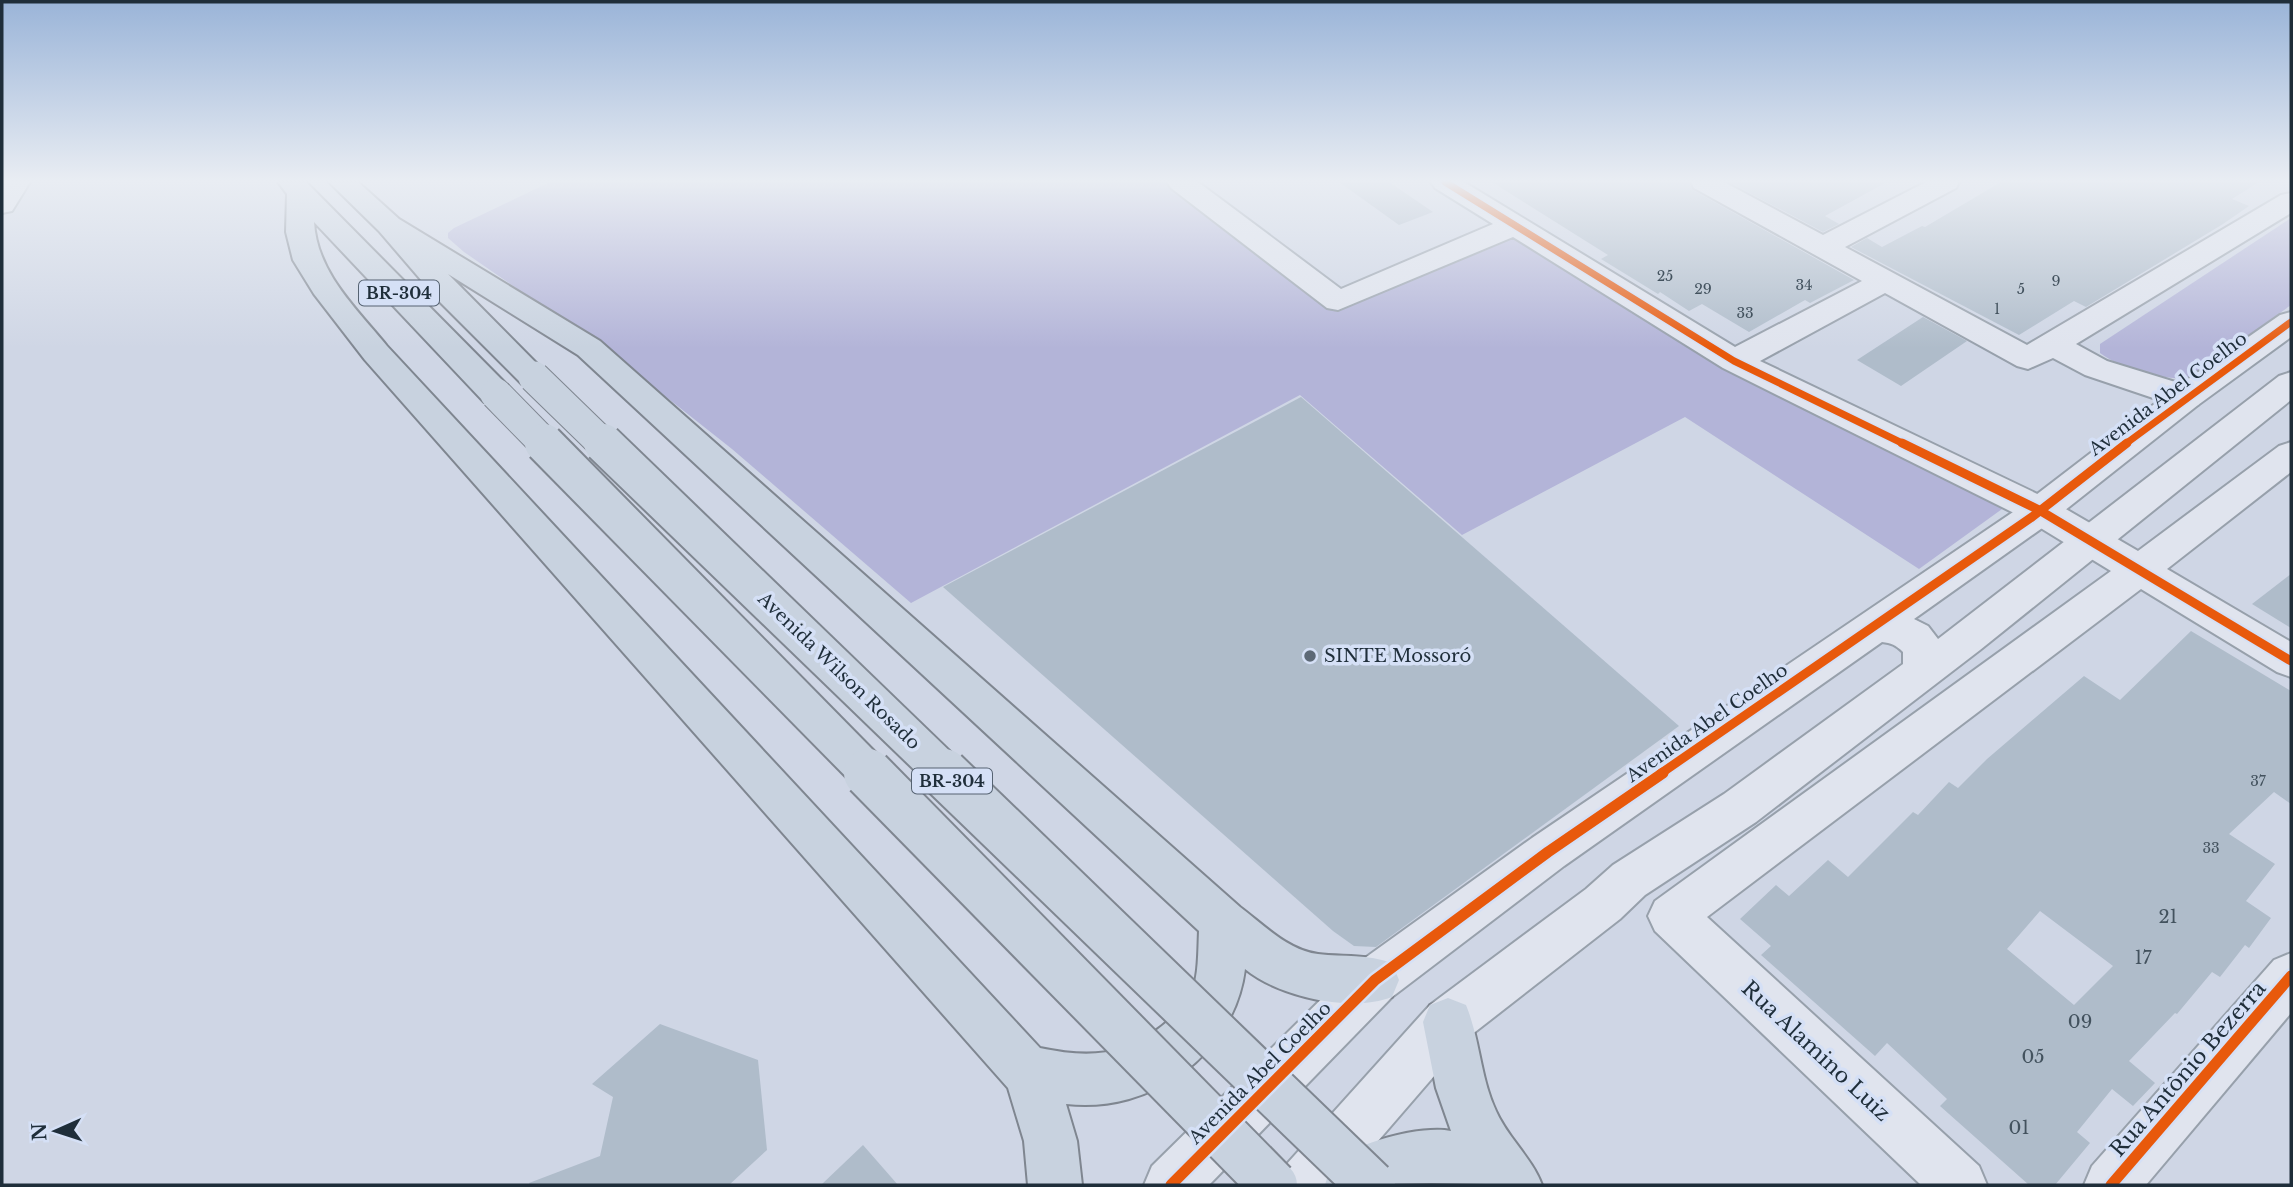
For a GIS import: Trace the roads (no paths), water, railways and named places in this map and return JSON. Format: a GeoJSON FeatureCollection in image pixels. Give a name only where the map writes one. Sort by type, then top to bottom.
{"type":"FeatureCollection","features":[{"type":"Feature","properties":{"kind":"highway"},"geometry":{"type":"LineString","coordinates":[[301,237],[303,248],[319,278],[376,353],[1026,1070],[1043,1107],[1051,1136],[1055,1185]]}},
{"type":"Feature","properties":{"kind":"highway","name":"Avenida Wilson Rosado"},"geometry":{"type":"LineString","coordinates":[[352,237],[515,385],[1371,1185]]}},
{"type":"Feature","properties":{"kind":"highway","name":"Avenida Wilson Rosado"},"geometry":{"type":"LineString","coordinates":[[400,237],[451,296],[515,385],[1273,1185]]}},
{"type":"Feature","properties":{"kind":"highway"},"geometry":{"type":"LineString","coordinates":[[409,237],[589,348],[1223,922],[1271,960],[1314,977],[1375,980]]}},
{"type":"Feature","properties":{"kind":"highway"},"geometry":{"type":"LineString","coordinates":[[1026,1070],[1061,1078],[1092,1081],[1136,1073],[1155,1064],[1184,1041],[1205,1019],[1215,997],[1222,966],[1223,922]]}},
{"type":"Feature","properties":{"kind":"highway"},"geometry":{"type":"LineString","coordinates":[[1448,1022],[1464,1100],[1480,1137],[1514,1184]]}},
{"type":"Feature","properties":{"kind":"highway"},"geometry":{"type":"LineString","coordinates":[[1352,1185],[1385,1164],[1421,1157],[1457,1159],[1514,1184]]}},
{"type":"Feature","properties":{"kind":"street"},"geometry":{"type":"LineString","coordinates":[[1254,237],[1338,301],[1486,237]]}},
{"type":"Feature","properties":{"kind":"street"},"geometry":{"type":"LineString","coordinates":[[1532,237],[1734,361],[2039,510],[2291,661]]}},
{"type":"Feature","properties":{"kind":"street"},"geometry":{"type":"LineString","coordinates":[[1805,237],[1885,281],[2040,351],[2186,397]]}},
{"type":"Feature","properties":{"kind":"street"},"geometry":{"type":"LineString","coordinates":[[1823,247],[1841,237]]}},
{"type":"Feature","properties":{"kind":"street"},"geometry":{"type":"LineString","coordinates":[[2040,351],[2230,237]]}},
{"type":"Feature","properties":{"kind":"street"},"geometry":{"type":"LineString","coordinates":[[1734,361],[1885,281]]}},
{"type":"Feature","properties":{"kind":"street","name":"Avenida Abel Coelho"},"geometry":{"type":"LineString","coordinates":[[1171,1185],[1375,980],[1440,935],[1548,852],[2039,510],[2186,397],[2288,327]]}},
{"type":"Feature","properties":{"kind":"street"},"geometry":{"type":"LineString","coordinates":[[1304,1185],[1448,1022],[1603,904],[1629,880],[1740,808],[1966,639],[2291,383]]}},
{"type":"Feature","properties":{"kind":"street"},"geometry":{"type":"LineString","coordinates":[[2141,569],[2291,454]]}},
{"type":"Feature","properties":{"kind":"street","name":"Rua Alamino Luiz"},"geometry":{"type":"LineString","coordinates":[[1960,1185],[1672,916],[2141,569]]}},
{"type":"Feature","properties":{"kind":"street"},"geometry":{"type":"LineString","coordinates":[[1912,598],[1915,611],[1923,621],[1941,632],[1966,639]]}},
{"type":"Feature","properties":{"kind":"street"},"geometry":{"type":"LineString","coordinates":[[1873,626],[1903,630],[1919,641],[1925,655],[1923,671]]}},
{"type":"Feature","properties":{"kind":"street","name":"Rua Antônio Bezerra"},"geometry":{"type":"LineString","coordinates":[[2110,1185],[2291,976]]}},
{"type":"Feature","properties":{"kind":"place","name":"SINTE Mossoró"},"geometry":{"type":"Point","coordinates":[1310,656]}}]}
